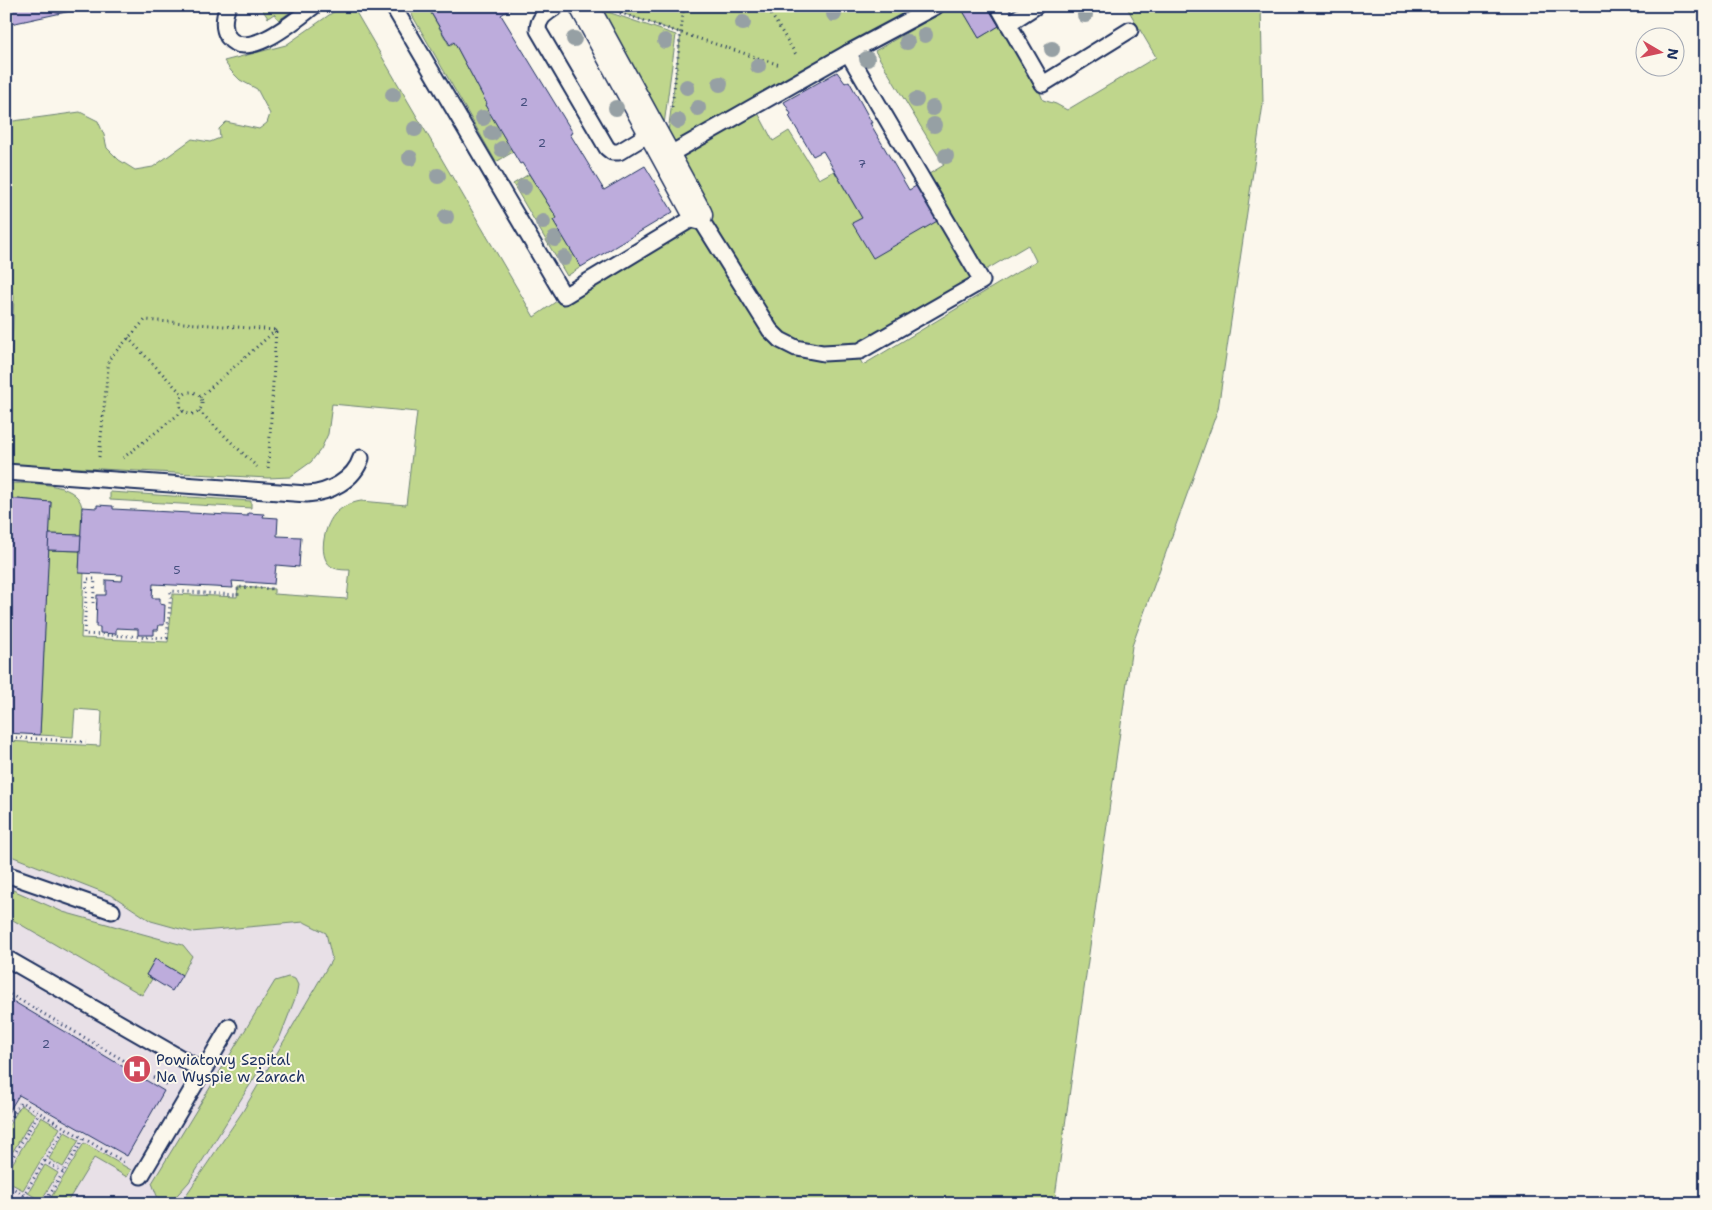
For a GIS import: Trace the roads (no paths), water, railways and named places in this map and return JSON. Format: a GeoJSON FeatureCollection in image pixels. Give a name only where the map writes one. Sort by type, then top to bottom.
{"type":"FeatureCollection","features":[{"type":"Feature","properties":{"kind":"street"},"geometry":{"type":"LineString","coordinates":[[584,6],[698,215]]}},
{"type":"Feature","properties":{"kind":"lane"},"geometry":{"type":"LineString","coordinates":[[228,6],[224,18],[226,32],[233,41],[243,44],[264,40],[277,34],[314,6]]}},
{"type":"Feature","properties":{"kind":"lane"},"geometry":{"type":"LineString","coordinates":[[393,6],[564,296],[698,215],[770,330],[780,340],[796,348],[823,353],[860,351],[982,281],[848,53]]}},
{"type":"Feature","properties":{"kind":"lane"},"geometry":{"type":"LineString","coordinates":[[557,6],[541,18],[538,23],[538,30],[607,148],[612,152],[619,152],[652,132]]}},
{"type":"Feature","properties":{"kind":"lane"},"geometry":{"type":"LineString","coordinates":[[665,157],[848,53],[936,6]]}},
{"type":"Feature","properties":{"kind":"lane"},"geometry":{"type":"LineString","coordinates":[[998,6],[1043,84],[1130,30]]}},
{"type":"Feature","properties":{"kind":"lane"},"geometry":{"type":"LineString","coordinates":[[1008,24],[1036,6]]}},
{"type":"Feature","properties":{"kind":"lane"},"geometry":{"type":"LineString","coordinates":[[6,472],[312,494],[327,490],[346,479],[357,468],[361,458]]}},
{"type":"Feature","properties":{"kind":"lane"},"geometry":{"type":"LineString","coordinates":[[6,874],[112,911]]}},
{"type":"Feature","properties":{"kind":"lane"},"geometry":{"type":"LineString","coordinates":[[6,958],[203,1071]]}},
{"type":"Feature","properties":{"kind":"lane"},"geometry":{"type":"LineString","coordinates":[[141,1176],[229,1027]]}},
{"type":"Feature","properties":{"kind":"place","name":"Powiatowy Szpital Na Wyspie w Żarach"},"geometry":{"type":"Point","coordinates":[137,1069]}}]}
